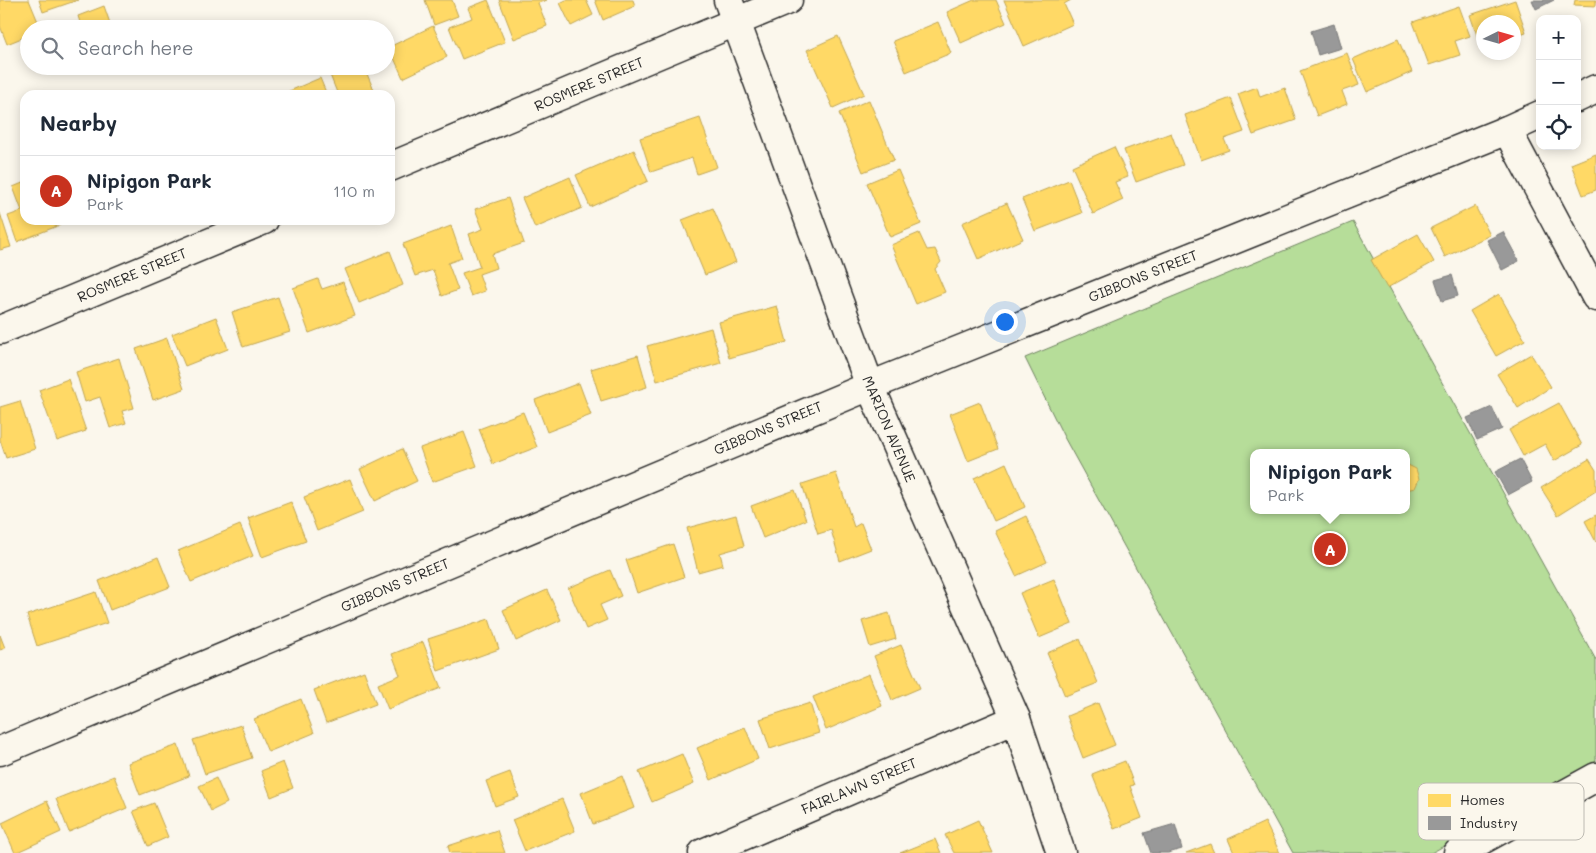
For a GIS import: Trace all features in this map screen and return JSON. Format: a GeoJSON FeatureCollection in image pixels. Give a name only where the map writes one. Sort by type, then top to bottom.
{"type":"FeatureCollection","features":[{"type":"Feature","properties":{"kind":"street","name":"ROSMERE STREET"},"geometry":{"type":"LineString","coordinates":[[395,165],[733,11],[788,0]]}},
{"type":"Feature","properties":{"kind":"street","name":"MARION AVENUE"},"geometry":{"type":"LineString","coordinates":[[733,11],[870,386],[1016,719],[1061,853]]}},
{"type":"Feature","properties":{"kind":"street"},"geometry":{"type":"LineString","coordinates":[[1581,96],[1596,89]]}},
{"type":"Feature","properties":{"kind":"street","name":"GIBBONS STREET"},"geometry":{"type":"LineString","coordinates":[[0,751],[870,386],[1536,117]]}},
{"type":"Feature","properties":{"kind":"street"},"geometry":{"type":"LineString","coordinates":[[1507,130],[1596,297]]}},
{"type":"Feature","properties":{"kind":"street","name":"ROSMERE STREET"},"geometry":{"type":"LineString","coordinates":[[0,330],[252,225]]}},
{"type":"Feature","properties":{"kind":"street","name":"FAIRLAWN STREET"},"geometry":{"type":"LineString","coordinates":[[703,853],[1016,719]]}},
{"type":"Feature","properties":{"kind":"street"},"geometry":{"type":"LineString","coordinates":[[1584,784],[1596,777]]}},
{"type":"Feature","properties":{"kind":"street"},"geometry":{"type":"LineString","coordinates":[[1458,853],[1482,840]]}},
{"type":"Feature","properties":{"kind":"green space"},"geometry":{"type":"Polygon","coordinates":[[[1353,222],[1596,660],[1596,763],[1559,783],[1418,783],[1418,840],[1455,840],[1431,853],[1293,853],[1064,437],[1025,358],[1353,222]]]}},
{"type":"Feature","properties":{"kind":"building: Homes"},"geometry":{"type":"Polygon","coordinates":[[[0,0],[29,0],[37,20],[20,20],[20,39],[7,44],[0,26],[0,0]]]}},
{"type":"Feature","properties":{"kind":"building: Homes"},"geometry":{"type":"Polygon","coordinates":[[[39,0],[78,0],[43,12],[39,0]]]}},
{"type":"Feature","properties":{"kind":"building: Homes"},"geometry":{"type":"Polygon","coordinates":[[[425,0],[452,0],[458,16],[434,25],[425,0]]]}},
{"type":"Feature","properties":{"kind":"building: Homes"},"geometry":{"type":"Polygon","coordinates":[[[488,0],[505,42],[462,59],[449,27],[472,18],[468,8],[488,0]]]}},
{"type":"Feature","properties":{"kind":"building: Homes"},"geometry":{"type":"Polygon","coordinates":[[[499,0],[547,0],[538,3],[547,26],[514,39],[499,0]]]}},
{"type":"Feature","properties":{"kind":"building: Homes"},"geometry":{"type":"Polygon","coordinates":[[[566,0],[586,0],[593,15],[571,26],[560,3],[566,0]]]}},
{"type":"Feature","properties":{"kind":"building: Homes"},"geometry":{"type":"Polygon","coordinates":[[[595,0],[633,0],[635,6],[603,20],[595,0]]]}},
{"type":"Feature","properties":{"kind":"building: Homes"},"geometry":{"type":"Polygon","coordinates":[[[974,0],[996,0],[1006,23],[961,43],[947,12],[974,0]]]}},
{"type":"Feature","properties":{"kind":"building: Homes"},"geometry":{"type":"Polygon","coordinates":[[[1004,0],[1071,0],[1064,4],[1073,24],[1024,46],[1004,0]]]}},
{"type":"Feature","properties":{"kind":"building: Homes"},"geometry":{"type":"Polygon","coordinates":[[[1515,0],[1520,15],[1476,15],[1476,32],[1470,15],[1515,0]]]}},
{"type":"Feature","properties":{"kind":"building: Homes"},"geometry":{"type":"Polygon","coordinates":[[[1575,0],[1596,0],[1596,6],[1574,5],[1575,0]]]}},
{"type":"Feature","properties":{"kind":"building: Homes"},"geometry":{"type":"Polygon","coordinates":[[[104,6],[109,20],[79,20],[78,16],[104,6]]]}},
{"type":"Feature","properties":{"kind":"building: Homes"},"geometry":{"type":"Polygon","coordinates":[[[1459,6],[1470,36],[1455,41],[1460,55],[1429,65],[1413,22],[1459,6]]]}},
{"type":"Feature","properties":{"kind":"building: Homes"},"geometry":{"type":"Polygon","coordinates":[[[1521,17],[1526,32],[1521,34],[1521,17]]]}},
{"type":"Feature","properties":{"kind":"building: Homes"},"geometry":{"type":"Polygon","coordinates":[[[938,22],[951,53],[906,72],[893,41],[938,22]]]}},
{"type":"Feature","properties":{"kind":"building: Homes"},"geometry":{"type":"Polygon","coordinates":[[[433,26],[447,57],[403,78],[395,60],[395,44],[433,26]]]}},
{"type":"Feature","properties":{"kind":"building: Homes"},"geometry":{"type":"Polygon","coordinates":[[[838,36],[864,94],[833,108],[807,50],[838,36]]]}},
{"type":"Feature","properties":{"kind":"building: Homes"},"geometry":{"type":"Polygon","coordinates":[[[1398,39],[1412,72],[1367,92],[1353,59],[1398,39]]]}},
{"type":"Feature","properties":{"kind":"building: Homes"},"geometry":{"type":"Polygon","coordinates":[[[1347,53],[1359,85],[1342,91],[1347,104],[1317,116],[1300,71],[1347,53]]]}},
{"type":"Feature","properties":{"kind":"building: Homes"},"geometry":{"type":"Polygon","coordinates":[[[330,75],[367,75],[374,90],[336,90],[330,75]]]}},
{"type":"Feature","properties":{"kind":"building: Homes"},"geometry":{"type":"Polygon","coordinates":[[[320,78],[325,90],[292,90],[320,78]]]}},
{"type":"Feature","properties":{"kind":"building: Homes"},"geometry":{"type":"Polygon","coordinates":[[[1257,87],[1260,97],[1285,88],[1296,120],[1253,135],[1238,94],[1257,87]]]}},
{"type":"Feature","properties":{"kind":"building: Homes"},"geometry":{"type":"Polygon","coordinates":[[[1231,98],[1244,132],[1224,139],[1229,150],[1201,160],[1185,115],[1231,98]]]}},
{"type":"Feature","properties":{"kind":"building: Homes"},"geometry":{"type":"Polygon","coordinates":[[[869,100],[894,160],[863,172],[839,113],[869,100]]]}},
{"type":"Feature","properties":{"kind":"building: Homes"},"geometry":{"type":"Polygon","coordinates":[[[700,118],[717,167],[697,174],[692,158],[651,172],[640,138],[700,118]]]}},
{"type":"Feature","properties":{"kind":"building: Homes"},"geometry":{"type":"Polygon","coordinates":[[[1171,133],[1183,165],[1136,182],[1124,150],[1171,133]]]}},
{"type":"Feature","properties":{"kind":"building: Homes"},"geometry":{"type":"Polygon","coordinates":[[[1114,147],[1128,177],[1115,182],[1123,200],[1093,214],[1072,166],[1114,147]]]}},
{"type":"Feature","properties":{"kind":"building: Homes"},"geometry":{"type":"Polygon","coordinates":[[[634,150],[648,181],[590,207],[576,175],[634,150]]]}},
{"type":"Feature","properties":{"kind":"building: Homes"},"geometry":{"type":"Polygon","coordinates":[[[1596,154],[1596,190],[1583,195],[1571,164],[1596,154]]]}},
{"type":"Feature","properties":{"kind":"building: Homes"},"geometry":{"type":"Polygon","coordinates":[[[898,170],[921,224],[890,237],[867,183],[898,170]]]}},
{"type":"Feature","properties":{"kind":"building: Homes"},"geometry":{"type":"Polygon","coordinates":[[[570,177],[582,208],[535,228],[522,198],[570,177]]]}},
{"type":"Feature","properties":{"kind":"building: Homes"},"geometry":{"type":"Polygon","coordinates":[[[1069,180],[1082,213],[1035,231],[1022,199],[1069,180]]]}},
{"type":"Feature","properties":{"kind":"building: Homes"},"geometry":{"type":"Polygon","coordinates":[[[20,184],[20,206],[13,187],[20,184]]]}},
{"type":"Feature","properties":{"kind":"building: Homes"},"geometry":{"type":"Polygon","coordinates":[[[508,198],[524,243],[492,254],[496,268],[479,274],[485,291],[471,296],[462,273],[480,267],[469,234],[483,229],[475,209],[508,198]]]}},
{"type":"Feature","properties":{"kind":"building: Homes"},"geometry":{"type":"Polygon","coordinates":[[[1007,203],[1023,239],[978,259],[962,223],[1007,203]]]}},
{"type":"Feature","properties":{"kind":"building: Homes"},"geometry":{"type":"Polygon","coordinates":[[[1475,206],[1490,235],[1445,257],[1431,228],[1475,206]]]}},
{"type":"Feature","properties":{"kind":"building: Homes"},"geometry":{"type":"Polygon","coordinates":[[[713,208],[736,262],[705,275],[682,220],[713,208]]]}},
{"type":"Feature","properties":{"kind":"building: Homes"},"geometry":{"type":"Polygon","coordinates":[[[20,212],[20,225],[60,225],[17,242],[8,216],[20,212]]]}},
{"type":"Feature","properties":{"kind":"building: Homes"},"geometry":{"type":"Polygon","coordinates":[[[0,213],[11,247],[0,250],[0,213]]]}},
{"type":"Feature","properties":{"kind":"building: Homes"},"geometry":{"type":"Polygon","coordinates":[[[451,226],[462,258],[448,263],[458,290],[442,296],[433,270],[415,276],[403,244],[451,226]]]}},
{"type":"Feature","properties":{"kind":"building: Homes"},"geometry":{"type":"Polygon","coordinates":[[[919,233],[927,250],[935,249],[941,262],[935,269],[945,292],[916,304],[891,245],[919,233]]]}},
{"type":"Feature","properties":{"kind":"building: Homes"},"geometry":{"type":"Polygon","coordinates":[[[1418,234],[1434,262],[1387,288],[1371,260],[1418,234]]]}},
{"type":"Feature","properties":{"kind":"building: Homes"},"geometry":{"type":"Polygon","coordinates":[[[390,251],[403,285],[359,303],[345,269],[390,251]]]}},
{"type":"Feature","properties":{"kind":"building: Homes"},"geometry":{"type":"Polygon","coordinates":[[[318,279],[322,289],[343,282],[355,316],[309,333],[293,288],[318,279]]]}},
{"type":"Feature","properties":{"kind":"building: Homes"},"geometry":{"type":"Polygon","coordinates":[[[1499,294],[1525,340],[1496,356],[1470,311],[1499,294]]]}},
{"type":"Feature","properties":{"kind":"building: Homes"},"geometry":{"type":"Polygon","coordinates":[[[278,297],[290,332],[243,347],[232,312],[278,297]]]}},
{"type":"Feature","properties":{"kind":"building: Homes"},"geometry":{"type":"Polygon","coordinates":[[[777,306],[787,342],[729,358],[719,322],[777,306]]]}},
{"type":"Feature","properties":{"kind":"building: Homes"},"geometry":{"type":"Polygon","coordinates":[[[216,317],[228,349],[185,366],[172,334],[216,317]]]}},
{"type":"Feature","properties":{"kind":"building: Homes"},"geometry":{"type":"Polygon","coordinates":[[[711,328],[721,363],[657,381],[647,346],[711,328]]]}},
{"type":"Feature","properties":{"kind":"building: Homes"},"geometry":{"type":"Polygon","coordinates":[[[167,338],[184,389],[153,400],[136,349],[167,338]]]}},
{"type":"Feature","properties":{"kind":"building: Homes"},"geometry":{"type":"Polygon","coordinates":[[[1531,354],[1551,387],[1518,408],[1497,374],[1531,354]]]}},
{"type":"Feature","properties":{"kind":"building: Homes"},"geometry":{"type":"Polygon","coordinates":[[[638,355],[647,387],[601,401],[591,369],[638,355]]]}},
{"type":"Feature","properties":{"kind":"building: Homes"},"geometry":{"type":"Polygon","coordinates":[[[119,358],[134,408],[122,411],[126,423],[110,428],[100,397],[85,402],[76,372],[119,358]]]}},
{"type":"Feature","properties":{"kind":"building: Homes"},"geometry":{"type":"Polygon","coordinates":[[[68,379],[86,431],[57,441],[39,390],[68,379]]]}},
{"type":"Feature","properties":{"kind":"building: Homes"},"geometry":{"type":"Polygon","coordinates":[[[579,383],[591,415],[547,432],[535,400],[579,383]]]}},
{"type":"Feature","properties":{"kind":"building: Homes"},"geometry":{"type":"Polygon","coordinates":[[[20,401],[35,449],[6,458],[0,440],[0,407],[20,401]]]}},
{"type":"Feature","properties":{"kind":"building: Homes"},"geometry":{"type":"Polygon","coordinates":[[[980,402],[998,449],[968,461],[950,414],[980,402]]]}},
{"type":"Feature","properties":{"kind":"building: Homes"},"geometry":{"type":"Polygon","coordinates":[[[1559,403],[1582,445],[1554,461],[1545,444],[1523,456],[1509,430],[1559,403]]]}},
{"type":"Feature","properties":{"kind":"building: Homes"},"geometry":{"type":"Polygon","coordinates":[[[523,412],[537,447],[493,464],[479,429],[523,412]]]}},
{"type":"Feature","properties":{"kind":"building: Homes"},"geometry":{"type":"Polygon","coordinates":[[[464,432],[477,466],[432,482],[420,448],[464,432]]]}},
{"type":"Feature","properties":{"kind":"building: Homes"},"geometry":{"type":"Polygon","coordinates":[[[402,449],[417,481],[375,501],[360,469],[402,449]]]}},
{"type":"Feature","properties":{"kind":"building: Homes"},"geometry":{"type":"Polygon","coordinates":[[[1589,459],[1596,470],[1596,491],[1558,515],[1541,488],[1589,459]]]}},
{"type":"Feature","properties":{"kind":"building: Homes"},"geometry":{"type":"Polygon","coordinates":[[[1006,463],[1025,507],[994,521],[974,478],[1006,463]]]}},
{"type":"Feature","properties":{"kind":"building: Homes"},"geometry":{"type":"Polygon","coordinates":[[[1410,466],[1416,469],[1419,479],[1415,488],[1410,489],[1410,466]]]}},
{"type":"Feature","properties":{"kind":"building: Homes"},"geometry":{"type":"Polygon","coordinates":[[[836,473],[854,527],[861,523],[871,549],[840,561],[831,530],[818,534],[802,484],[836,473]]]}},
{"type":"Feature","properties":{"kind":"building: Homes"},"geometry":{"type":"Polygon","coordinates":[[[350,479],[363,512],[317,531],[304,497],[350,479]]]}},
{"type":"Feature","properties":{"kind":"building: Homes"},"geometry":{"type":"Polygon","coordinates":[[[795,490],[806,520],[763,538],[751,506],[795,490]]]}},
{"type":"Feature","properties":{"kind":"building: Homes"},"geometry":{"type":"Polygon","coordinates":[[[291,502],[306,541],[262,557],[248,518],[291,502]]]}},
{"type":"Feature","properties":{"kind":"building: Homes"},"geometry":{"type":"Polygon","coordinates":[[[736,515],[744,546],[720,553],[723,565],[698,572],[687,528],[736,515]]]}},
{"type":"Feature","properties":{"kind":"building: Homes"},"geometry":{"type":"Polygon","coordinates":[[[1596,515],[1596,542],[1585,521],[1596,515]]]}},
{"type":"Feature","properties":{"kind":"building: Homes"},"geometry":{"type":"Polygon","coordinates":[[[1026,516],[1047,562],[1016,576],[995,531],[1026,516]]]}},
{"type":"Feature","properties":{"kind":"building: Homes"},"geometry":{"type":"Polygon","coordinates":[[[240,525],[253,556],[191,582],[178,551],[240,525]]]}},
{"type":"Feature","properties":{"kind":"building: Homes"},"geometry":{"type":"Polygon","coordinates":[[[673,544],[684,577],[637,593],[626,560],[673,544]]]}},
{"type":"Feature","properties":{"kind":"building: Homes"},"geometry":{"type":"Polygon","coordinates":[[[158,557],[170,587],[110,610],[99,581],[158,557]]]}},
{"type":"Feature","properties":{"kind":"building: Homes"},"geometry":{"type":"Polygon","coordinates":[[[610,570],[621,596],[600,605],[607,620],[586,629],[568,588],[610,570]]]}},
{"type":"Feature","properties":{"kind":"building: Homes"},"geometry":{"type":"Polygon","coordinates":[[[1054,579],[1072,624],[1039,638],[1020,593],[1054,579]]]}},
{"type":"Feature","properties":{"kind":"building: Homes"},"geometry":{"type":"Polygon","coordinates":[[[547,590],[561,620],[516,641],[503,610],[547,590]]]}},
{"type":"Feature","properties":{"kind":"building: Homes"},"geometry":{"type":"Polygon","coordinates":[[[96,592],[107,623],[37,646],[27,615],[96,592]]]}},
{"type":"Feature","properties":{"kind":"building: Homes"},"geometry":{"type":"Polygon","coordinates":[[[889,613],[896,639],[870,647],[862,621],[889,613]]]}},
{"type":"Feature","properties":{"kind":"building: Homes"},"geometry":{"type":"Polygon","coordinates":[[[489,619],[499,649],[438,671],[428,639],[489,619]]]}},
{"type":"Feature","properties":{"kind":"building: Homes"},"geometry":{"type":"Polygon","coordinates":[[[0,635],[5,648],[0,650],[0,635]]]}},
{"type":"Feature","properties":{"kind":"building: Homes"},"geometry":{"type":"Polygon","coordinates":[[[1080,639],[1098,683],[1065,696],[1047,653],[1080,639]]]}},
{"type":"Feature","properties":{"kind":"building: Homes"},"geometry":{"type":"Polygon","coordinates":[[[423,642],[441,688],[388,709],[378,684],[400,675],[392,654],[423,642]]]}},
{"type":"Feature","properties":{"kind":"building: Homes"},"geometry":{"type":"Polygon","coordinates":[[[901,645],[920,688],[892,700],[874,656],[901,645]]]}},
{"type":"Feature","properties":{"kind":"building: Homes"},"geometry":{"type":"Polygon","coordinates":[[[364,671],[376,704],[326,723],[314,690],[364,671]]]}},
{"type":"Feature","properties":{"kind":"building: Homes"},"geometry":{"type":"Polygon","coordinates":[[[869,674],[882,706],[826,730],[813,697],[869,674]]]}},
{"type":"Feature","properties":{"kind":"building: Homes"},"geometry":{"type":"Polygon","coordinates":[[[301,699],[314,733],[268,752],[254,719],[301,699]]]}},
{"type":"Feature","properties":{"kind":"building: Homes"},"geometry":{"type":"Polygon","coordinates":[[[810,703],[819,733],[770,749],[760,719],[810,703]]]}},
{"type":"Feature","properties":{"kind":"building: Homes"},"geometry":{"type":"Polygon","coordinates":[[[1098,703],[1115,745],[1083,758],[1067,716],[1098,703]]]}},
{"type":"Feature","properties":{"kind":"building: Homes"},"geometry":{"type":"Polygon","coordinates":[[[241,725],[252,758],[205,774],[193,740],[241,725]]]}},
{"type":"Feature","properties":{"kind":"building: Homes"},"geometry":{"type":"Polygon","coordinates":[[[745,727],[758,759],[711,780],[697,748],[745,727]]]}},
{"type":"Feature","properties":{"kind":"building: Homes"},"geometry":{"type":"Polygon","coordinates":[[[178,745],[189,776],[140,795],[128,763],[178,745]]]}},
{"type":"Feature","properties":{"kind":"building: Homes"},"geometry":{"type":"Polygon","coordinates":[[[682,754],[694,784],[652,802],[639,772],[682,754]]]}},
{"type":"Feature","properties":{"kind":"building: Homes"},"geometry":{"type":"Polygon","coordinates":[[[1125,761],[1134,785],[1130,786],[1142,818],[1114,829],[1092,774],[1125,761]]]}},
{"type":"Feature","properties":{"kind":"building: Homes"},"geometry":{"type":"Polygon","coordinates":[[[283,762],[293,788],[271,797],[261,771],[283,762]]]}},
{"type":"Feature","properties":{"kind":"building: Homes"},"geometry":{"type":"Polygon","coordinates":[[[510,772],[519,797],[495,806],[486,781],[510,772]]]}},
{"type":"Feature","properties":{"kind":"building: Homes"},"geometry":{"type":"Polygon","coordinates":[[[114,776],[127,808],[69,832],[56,799],[114,776]]]}},
{"type":"Feature","properties":{"kind":"building: Homes"},"geometry":{"type":"Polygon","coordinates":[[[622,776],[634,808],[593,824],[581,793],[622,776]]]}},
{"type":"Feature","properties":{"kind":"building: Homes"},"geometry":{"type":"Polygon","coordinates":[[[216,778],[227,803],[211,811],[199,786],[216,778]]]}},
{"type":"Feature","properties":{"kind":"building: Homes"},"geometry":{"type":"Polygon","coordinates":[[[562,799],[575,831],[525,851],[512,820],[562,799]]]}},
{"type":"Feature","properties":{"kind":"building: Homes"},"geometry":{"type":"Polygon","coordinates":[[[47,801],[61,832],[15,853],[2,823],[47,801]]]}},
{"type":"Feature","properties":{"kind":"building: Homes"},"geometry":{"type":"Polygon","coordinates":[[[154,803],[168,837],[148,846],[133,811],[154,803]]]}},
{"type":"Feature","properties":{"kind":"building: Homes"},"geometry":{"type":"Polygon","coordinates":[[[978,820],[993,853],[954,853],[945,835],[978,820]]]}},
{"type":"Feature","properties":{"kind":"building: Homes"},"geometry":{"type":"Polygon","coordinates":[[[1265,822],[1280,853],[1234,853],[1228,839],[1265,822]]]}},
{"type":"Feature","properties":{"kind":"building: Homes"},"geometry":{"type":"Polygon","coordinates":[[[497,830],[505,853],[450,853],[448,846],[497,830]]]}},
{"type":"Feature","properties":{"kind":"building: Homes"},"geometry":{"type":"Polygon","coordinates":[[[935,839],[941,853],[900,853],[935,839]]]}},
{"type":"Feature","properties":{"kind":"building: Homes"},"geometry":{"type":"Polygon","coordinates":[[[1210,844],[1214,853],[1186,853],[1210,844]]]}},
{"type":"Feature","properties":{"kind":"building: Industry"},"geometry":{"type":"Polygon","coordinates":[[[1532,0],[1554,0],[1536,9],[1532,0]]]}},
{"type":"Feature","properties":{"kind":"building: Industry"},"geometry":{"type":"Polygon","coordinates":[[[1334,24],[1341,48],[1318,55],[1311,31],[1334,24]]]}},
{"type":"Feature","properties":{"kind":"building: Industry"},"geometry":{"type":"Polygon","coordinates":[[[1503,232],[1519,261],[1502,270],[1487,240],[1503,232]]]}},
{"type":"Feature","properties":{"kind":"building: Industry"},"geometry":{"type":"Polygon","coordinates":[[[1452,275],[1458,296],[1442,301],[1435,280],[1452,275]]]}},
{"type":"Feature","properties":{"kind":"building: Industry"},"geometry":{"type":"Polygon","coordinates":[[[1492,407],[1502,429],[1477,440],[1467,418],[1492,407]]]}},
{"type":"Feature","properties":{"kind":"building: Industry"},"geometry":{"type":"Polygon","coordinates":[[[1520,459],[1532,482],[1508,495],[1495,472],[1520,459]]]}},
{"type":"Feature","properties":{"kind":"building: Industry"},"geometry":{"type":"Polygon","coordinates":[[[1175,824],[1182,849],[1168,853],[1151,853],[1144,833],[1175,824]]]}},
{"type":"Feature","properties":{"kind":"place","name":"Nipigon Park"},"geometry":{"type":"Point","coordinates":[1330,549]}}]}
